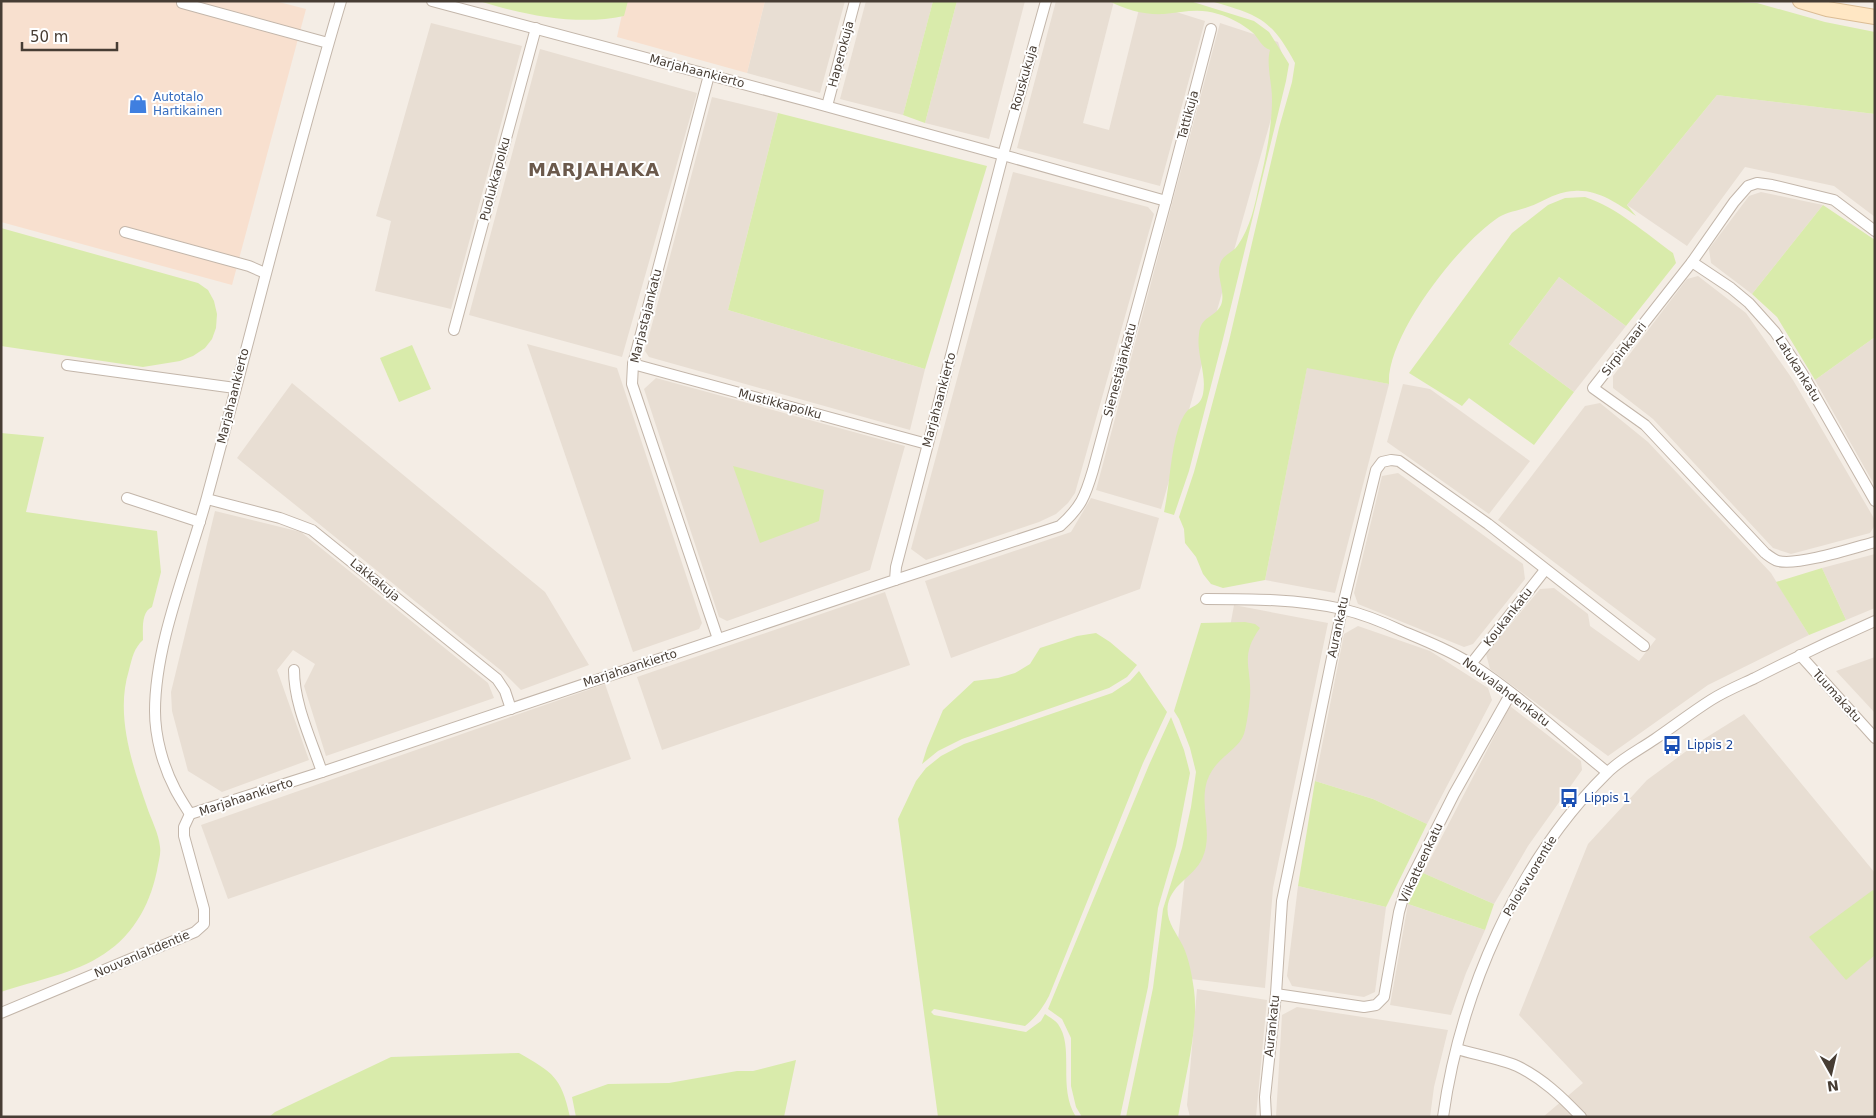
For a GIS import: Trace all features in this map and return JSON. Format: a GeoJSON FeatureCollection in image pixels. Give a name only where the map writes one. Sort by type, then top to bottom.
{"type":"FeatureCollection","features":[{"type":"Feature","properties":{"kind":"main road"},"geometry":{"type":"LineString","coordinates":[[1800,1],[1827,9],[1875,17]]}},
{"type":"Feature","properties":{"kind":"street","name":"Marjahaankierto"},"geometry":{"type":"LineString","coordinates":[[341,1],[265,273],[207,499],[163,650],[155,697],[155,714],[162,755],[176,791],[190,814],[322,772],[895,580],[896,567],[927,444],[1003,155],[432,1]]}},
{"type":"Feature","properties":{"kind":"street","name":"Haperokuja"},"geometry":{"type":"LineString","coordinates":[[827,106],[855,1]]}},
{"type":"Feature","properties":{"kind":"street","name":"Rouskukuja"},"geometry":{"type":"LineString","coordinates":[[1003,155],[1046,1]]}},
{"type":"Feature","properties":{"kind":"street"},"geometry":{"type":"LineString","coordinates":[[182,3],[328,43]]}},
{"type":"Feature","properties":{"kind":"street","name":"Puolukkapolku"},"geometry":{"type":"LineString","coordinates":[[454,330],[536,28]]}},
{"type":"Feature","properties":{"kind":"street","name":"Tattikuja"},"geometry":{"type":"LineString","coordinates":[[1166,201],[1211,29]]}},
{"type":"Feature","properties":{"kind":"street","name":"Marjastajankatu"},"geometry":{"type":"LineString","coordinates":[[709,75],[633,364],[632,384],[718,639]]}},
{"type":"Feature","properties":{"kind":"street"},"geometry":{"type":"LineString","coordinates":[[1003,155],[1166,201]]}},
{"type":"Feature","properties":{"kind":"street","name":"Sirpinkaari"},"geometry":{"type":"LineString","coordinates":[[1875,231],[1834,200],[1757,183],[1748,186],[1734,202],[1692,262],[1593,388],[1645,425],[1765,553],[1777,561],[1792,562],[1875,542]]}},
{"type":"Feature","properties":{"kind":"street","name":"Sienestäjänkatu"},"geometry":{"type":"LineString","coordinates":[[895,580],[1060,526],[1076,512],[1086,492],[1093,470],[1166,201]]}},
{"type":"Feature","properties":{"kind":"street"},"geometry":{"type":"LineString","coordinates":[[125,232],[249,266],[265,273]]}},
{"type":"Feature","properties":{"kind":"street","name":"Latukankatu"},"geometry":{"type":"LineString","coordinates":[[1692,262],[1731,288],[1749,303],[1775,332],[1802,373],[1875,501]]}},
{"type":"Feature","properties":{"kind":"street","name":"Mustikkapolku"},"geometry":{"type":"LineString","coordinates":[[633,364],[927,444]]}},
{"type":"Feature","properties":{"kind":"street"},"geometry":{"type":"LineString","coordinates":[[67,365],[235,388]]}},
{"type":"Feature","properties":{"kind":"street","name":"Aurankatu"},"geometry":{"type":"LineString","coordinates":[[1266,1117],[1265,1097],[1276,994],[1282,901],[1342,609],[1376,470],[1382,462],[1398,461],[1488,524],[1644,646]]}},
{"type":"Feature","properties":{"kind":"street"},"geometry":{"type":"LineString","coordinates":[[127,498],[200,522]]}},
{"type":"Feature","properties":{"kind":"street","name":"Lakkakuja"},"geometry":{"type":"LineString","coordinates":[[207,499],[280,518],[312,530],[496,679],[505,691],[510,708]]}},
{"type":"Feature","properties":{"kind":"street","name":"Koukankatu"},"geometry":{"type":"LineString","coordinates":[[1471,664],[1545,570]]}},
{"type":"Feature","properties":{"kind":"street","name":"Nouvalahdenkatu"},"geometry":{"type":"LineString","coordinates":[[1206,599],[1249,599],[1342,609],[1386,623],[1444,648],[1471,664],[1511,693],[1607,772]]}},
{"type":"Feature","properties":{"kind":"street","name":"Paloisvuorentie"},"geometry":{"type":"LineString","coordinates":[[1443,1117],[1447,1083],[1467,1012],[1481,970],[1499,929],[1536,862],[1561,826],[1607,772],[1712,699],[1800,655],[1875,621]]}},
{"type":"Feature","properties":{"kind":"street","name":"Tuumakatu"},"geometry":{"type":"LineString","coordinates":[[1800,655],[1875,738]]}},
{"type":"Feature","properties":{"kind":"street"},"geometry":{"type":"LineString","coordinates":[[294,670],[294,684],[298,702],[322,772]]}},
{"type":"Feature","properties":{"kind":"street","name":"Viikatteenkatu"},"geometry":{"type":"LineString","coordinates":[[1276,994],[1364,1008],[1376,1005],[1384,997],[1398,912],[1405,891],[1454,794],[1511,693]]}},
{"type":"Feature","properties":{"kind":"street","name":"Nouvanlahdentie"},"geometry":{"type":"LineString","coordinates":[[1,1013],[194,932],[204,924],[204,908],[184,836],[184,827],[190,814]]}},
{"type":"Feature","properties":{"kind":"street"},"geometry":{"type":"LineString","coordinates":[[1456,1050],[1515,1065],[1558,1094],[1581,1117]]}},
{"type":"Feature","properties":{"kind":"shaded area"},"geometry":{"type":"Polygon","coordinates":[[[1,1],[275,1],[306,9],[232,285],[1,222],[1,1]]]}},
{"type":"Feature","properties":{"kind":"shaded area"},"geometry":{"type":"Polygon","coordinates":[[[625,1],[765,1],[747,73],[617,37],[625,1]]]}},
{"type":"Feature","properties":{"kind":"shaded area"},"geometry":{"type":"Polygon","coordinates":[[[765,1],[845,1],[820,93],[747,73],[765,1]]]}},
{"type":"Feature","properties":{"kind":"shaded area"},"geometry":{"type":"Polygon","coordinates":[[[866,1],[933,1],[903,115],[840,99],[866,1]]]}},
{"type":"Feature","properties":{"kind":"shaded area"},"geometry":{"type":"Polygon","coordinates":[[[957,1],[1025,1],[989,139],[925,123],[957,1]]]}},
{"type":"Feature","properties":{"kind":"shaded area"},"geometry":{"type":"Polygon","coordinates":[[[1056,1],[1114,1],[1083,123],[1109,130],[1141,1],[1205,21],[1160,186],[1017,148],[1056,1]]]}},
{"type":"Feature","properties":{"kind":"shaded area"},"geometry":{"type":"Polygon","coordinates":[[[431,23],[522,46],[451,309],[375,291],[391,221],[376,216],[431,23]]]}},
{"type":"Feature","properties":{"kind":"shaded area"},"geometry":{"type":"Polygon","coordinates":[[[1220,23],[1278,42],[1286,66],[1161,509],[1096,490],[1220,23]]]}},
{"type":"Feature","properties":{"kind":"shaded area"},"geometry":{"type":"Polygon","coordinates":[[[540,49],[697,93],[622,357],[469,315],[540,49]]]}},
{"type":"Feature","properties":{"kind":"shaded area"},"geometry":{"type":"Polygon","coordinates":[[[1717,95],[1875,114],[1875,217],[1834,186],[1745,167],[1687,246],[1627,205],[1717,95]]]}},
{"type":"Feature","properties":{"kind":"shaded area"},"geometry":{"type":"Polygon","coordinates":[[[712,97],[778,113],[728,310],[925,369],[910,430],[649,357],[645,351],[712,97]]]}},
{"type":"Feature","properties":{"kind":"shaded area"},"geometry":{"type":"Polygon","coordinates":[[[1013,172],[1148,207],[1154,214],[1075,493],[1068,503],[1056,514],[1039,522],[926,560],[911,549],[1013,172]]]}},
{"type":"Feature","properties":{"kind":"shaded area"},"geometry":{"type":"Polygon","coordinates":[[[1761,192],[1823,205],[1752,294],[1711,263],[1709,249],[1749,196],[1761,192]]]}},
{"type":"Feature","properties":{"kind":"shaded area"},"geometry":{"type":"Polygon","coordinates":[[[1698,276],[1746,313],[1793,380],[1875,520],[1875,525],[1870,533],[1791,554],[1773,548],[1653,419],[1613,388],[1613,376],[1687,279],[1698,276]]]}},
{"type":"Feature","properties":{"kind":"shaded area"},"geometry":{"type":"Polygon","coordinates":[[[1559,277],[1626,326],[1574,392],[1509,344],[1559,277]]]}},
{"type":"Feature","properties":{"kind":"shaded area"},"geometry":{"type":"Polygon","coordinates":[[[1875,337],[1875,486],[1815,380],[1875,337]]]}},
{"type":"Feature","properties":{"kind":"shaded area"},"geometry":{"type":"Polygon","coordinates":[[[527,344],[617,368],[702,623],[699,629],[633,652],[527,344]]]}},
{"type":"Feature","properties":{"kind":"shaded area"},"geometry":{"type":"Polygon","coordinates":[[[1307,367],[1389,384],[1335,593],[1265,580],[1307,367]]]}},
{"type":"Feature","properties":{"kind":"shaded area"},"geometry":{"type":"Polygon","coordinates":[[[656,378],[905,446],[870,570],[727,621],[719,617],[644,389],[656,378]]]}},
{"type":"Feature","properties":{"kind":"shaded area"},"geometry":{"type":"Polygon","coordinates":[[[292,383],[545,592],[589,665],[521,690],[503,672],[237,458],[292,383]]]}},
{"type":"Feature","properties":{"kind":"shaded area"},"geometry":{"type":"Polygon","coordinates":[[[1403,384],[1430,389],[1530,461],[1489,514],[1387,442],[1403,384]]]}},
{"type":"Feature","properties":{"kind":"shaded area"},"geometry":{"type":"Polygon","coordinates":[[[1600,403],[1648,442],[1771,573],[1809,635],[1708,685],[1608,756],[1490,669],[1486,654],[1540,589],[1554,588],[1588,614],[1590,626],[1639,661],[1656,639],[1498,520],[1585,406],[1600,403]]]}},
{"type":"Feature","properties":{"kind":"shaded area"},"geometry":{"type":"Polygon","coordinates":[[[1398,473],[1523,564],[1525,579],[1473,644],[1464,647],[1358,604],[1354,593],[1382,476],[1398,473]]]}},
{"type":"Feature","properties":{"kind":"shaded area"},"geometry":{"type":"Polygon","coordinates":[[[1091,498],[1159,518],[1140,589],[951,658],[925,581],[1071,532],[1091,498]]]}},
{"type":"Feature","properties":{"kind":"shaded area"},"geometry":{"type":"Polygon","coordinates":[[[215,511],[301,532],[488,683],[494,698],[326,756],[304,686],[315,664],[293,650],[277,670],[309,760],[222,792],[188,771],[172,711],[171,692],[215,511]]]}},
{"type":"Feature","properties":{"kind":"shaded area"},"geometry":{"type":"Polygon","coordinates":[[[1875,554],[1875,608],[1846,620],[1822,568],[1875,554]]]}},
{"type":"Feature","properties":{"kind":"shaded area"},"geometry":{"type":"Polygon","coordinates":[[[885,592],[910,665],[662,750],[637,677],[885,592]]]}},
{"type":"Feature","properties":{"kind":"shaded area"},"geometry":{"type":"Polygon","coordinates":[[[1234,605],[1328,623],[1273,888],[1265,988],[1174,977],[1185,875],[1234,605]]]}},
{"type":"Feature","properties":{"kind":"shaded area"},"geometry":{"type":"Polygon","coordinates":[[[1358,626],[1430,651],[1488,688],[1492,700],[1427,824],[1373,799],[1315,781],[1344,634],[1358,626]]]}},
{"type":"Feature","properties":{"kind":"shaded area"},"geometry":{"type":"Polygon","coordinates":[[[1875,657],[1875,713],[1836,671],[1875,657]]]}},
{"type":"Feature","properties":{"kind":"shaded area"},"geometry":{"type":"Polygon","coordinates":[[[605,684],[631,759],[228,899],[201,825],[605,684]]]}},
{"type":"Feature","properties":{"kind":"shaded area"},"geometry":{"type":"Polygon","coordinates":[[[1510,706],[1581,761],[1582,770],[1528,846],[1494,904],[1423,873],[1510,706]]]}},
{"type":"Feature","properties":{"kind":"shaded area"},"geometry":{"type":"Polygon","coordinates":[[[1744,714],[1875,873],[1875,1117],[1543,1117],[1583,1083],[1519,1015],[1588,844],[1647,780],[1696,744],[1744,714]]]}},
{"type":"Feature","properties":{"kind":"shaded area"},"geometry":{"type":"Polygon","coordinates":[[[1298,886],[1386,907],[1375,992],[1364,997],[1292,986],[1287,976],[1298,886]]]}},
{"type":"Feature","properties":{"kind":"shaded area"},"geometry":{"type":"Polygon","coordinates":[[[1408,904],[1485,930],[1466,973],[1451,1015],[1390,1005],[1408,904]]]}},
{"type":"Feature","properties":{"kind":"shaded area"},"geometry":{"type":"Polygon","coordinates":[[[1197,989],[1267,1000],[1256,1117],[1190,1117],[1187,1105],[1197,989]]]}},
{"type":"Feature","properties":{"kind":"shaded area"},"geometry":{"type":"Polygon","coordinates":[[[1297,1007],[1448,1030],[1434,1087],[1430,1117],[1276,1117],[1282,1015],[1297,1007]]]}},
{"type":"Feature","properties":{"kind":"green space"},"geometry":{"type":"Polygon","coordinates":[[[479,1],[628,1],[624,16],[588,20],[533,15],[479,1]]]}},
{"type":"Feature","properties":{"kind":"green space"},"geometry":{"type":"Polygon","coordinates":[[[933,1],[957,1],[925,123],[903,115],[933,1]]]}},
{"type":"Feature","properties":{"kind":"green space"},"geometry":{"type":"Polygon","coordinates":[[[1109,1],[1190,1],[1254,21],[1269,32],[1289,64],[1223,339],[1189,471],[1174,515],[1164,512],[1176,437],[1185,413],[1199,402],[1204,387],[1198,342],[1200,328],[1202,323],[1215,313],[1221,305],[1220,264],[1223,258],[1236,248],[1246,231],[1254,208],[1264,164],[1272,110],[1270,50],[1264,47],[1248,29],[1222,15],[1198,11],[1150,14],[1122,7],[1109,1]]]}},
{"type":"Feature","properties":{"kind":"green space"},"geometry":{"type":"Polygon","coordinates":[[[1211,1],[1716,1],[1757,3],[1825,22],[1875,32],[1875,114],[1717,95],[1627,205],[1636,216],[1599,195],[1591,192],[1574,191],[1555,195],[1534,205],[1506,213],[1499,217],[1483,229],[1465,247],[1428,292],[1399,341],[1391,364],[1389,384],[1307,368],[1265,580],[1223,588],[1211,584],[1203,574],[1196,557],[1185,543],[1184,529],[1179,517],[1194,472],[1229,341],[1295,63],[1278,36],[1262,20],[1241,10],[1211,1]]]}},
{"type":"Feature","properties":{"kind":"green space"},"geometry":{"type":"Polygon","coordinates":[[[778,113],[987,166],[925,369],[728,310],[778,113]]]}},
{"type":"Feature","properties":{"kind":"green space"},"geometry":{"type":"Polygon","coordinates":[[[1585,197],[1609,208],[1631,222],[1673,253],[1676,263],[1626,326],[1559,277],[1509,344],[1574,392],[1534,445],[1469,398],[1462,406],[1409,373],[1512,233],[1548,205],[1565,198],[1585,197]]]}},
{"type":"Feature","properties":{"kind":"green space"},"geometry":{"type":"Polygon","coordinates":[[[1823,205],[1875,240],[1875,337],[1815,380],[1777,317],[1752,294],[1823,205]]]}},
{"type":"Feature","properties":{"kind":"green space"},"geometry":{"type":"Polygon","coordinates":[[[1,228],[198,283],[208,290],[214,301],[217,314],[216,328],[212,339],[205,348],[193,356],[180,361],[143,367],[1,346],[1,228]]]}},
{"type":"Feature","properties":{"kind":"green space"},"geometry":{"type":"Polygon","coordinates":[[[412,345],[431,389],[399,402],[380,358],[412,345]]]}},
{"type":"Feature","properties":{"kind":"green space"},"geometry":{"type":"Polygon","coordinates":[[[1,433],[44,437],[26,512],[157,531],[161,572],[152,607],[148,609],[144,617],[143,640],[135,650],[131,661],[125,687],[124,704],[127,739],[131,757],[159,842],[160,856],[151,891],[133,927],[125,937],[104,954],[67,972],[1,992],[1,433]]]}},
{"type":"Feature","properties":{"kind":"green space"},"geometry":{"type":"Polygon","coordinates":[[[733,466],[824,490],[819,521],[760,543],[733,466]]]}},
{"type":"Feature","properties":{"kind":"green space"},"geometry":{"type":"Polygon","coordinates":[[[1822,568],[1846,620],[1809,635],[1776,582],[1822,568]]]}},
{"type":"Feature","properties":{"kind":"green space"},"geometry":{"type":"Polygon","coordinates":[[[1245,622],[1255,624],[1260,628],[1248,655],[1250,697],[1244,734],[1237,745],[1215,766],[1207,781],[1205,801],[1207,840],[1205,850],[1198,865],[1178,885],[1170,897],[1167,910],[1174,931],[1183,946],[1189,962],[1195,1004],[1193,1036],[1178,1117],[1126,1117],[1153,988],[1163,909],[1182,848],[1196,772],[1190,748],[1174,711],[1201,623],[1245,622]]]}},
{"type":"Feature","properties":{"kind":"green space"},"geometry":{"type":"Polygon","coordinates":[[[1096,633],[1110,642],[1137,665],[1127,677],[1109,688],[962,739],[938,751],[922,764],[943,710],[974,681],[998,678],[1015,673],[1030,664],[1040,648],[1077,636],[1096,633]]]}},
{"type":"Feature","properties":{"kind":"green space"},"geometry":{"type":"Polygon","coordinates":[[[1139,671],[1167,712],[1143,763],[1044,1005],[1025,1026],[934,1009],[931,1012],[934,1015],[1026,1032],[1041,1021],[1045,1014],[1054,1020],[1063,1034],[1066,1056],[1066,1081],[1070,1105],[1076,1117],[938,1117],[898,819],[916,781],[926,768],[941,756],[964,744],[1112,693],[1130,681],[1139,671]]]}},
{"type":"Feature","properties":{"kind":"green space"},"geometry":{"type":"Polygon","coordinates":[[[1171,717],[1184,750],[1190,773],[1176,846],[1158,908],[1148,987],[1120,1117],[1082,1117],[1076,1107],[1071,1086],[1071,1038],[1062,1019],[1048,1009],[1149,765],[1171,717]]]}},
{"type":"Feature","properties":{"kind":"green space"},"geometry":{"type":"Polygon","coordinates":[[[1315,781],[1373,799],[1427,824],[1386,907],[1298,886],[1315,781]]]}},
{"type":"Feature","properties":{"kind":"green space"},"geometry":{"type":"Polygon","coordinates":[[[1423,873],[1494,904],[1485,930],[1408,904],[1423,873]]]}},
{"type":"Feature","properties":{"kind":"green space"},"geometry":{"type":"Polygon","coordinates":[[[1873,890],[1875,892],[1875,955],[1846,980],[1809,937],[1873,890]]]}},
{"type":"Feature","properties":{"kind":"green space"},"geometry":{"type":"Polygon","coordinates":[[[519,1053],[548,1071],[554,1077],[567,1103],[570,1117],[269,1117],[275,1112],[391,1057],[519,1053]]]}},
{"type":"Feature","properties":{"kind":"green space"},"geometry":{"type":"Polygon","coordinates":[[[796,1060],[784,1117],[576,1117],[572,1097],[608,1084],[669,1083],[737,1071],[753,1071],[796,1060]]]}},
{"type":"Feature","properties":{"kind":"place","name":"Autotalo Hartikainen"},"geometry":{"type":"Point","coordinates":[138,104]}},
{"type":"Feature","properties":{"kind":"place","name":"Lippis 2"},"geometry":{"type":"Point","coordinates":[1672,745]}},
{"type":"Feature","properties":{"kind":"place","name":"Lippis 1"},"geometry":{"type":"Point","coordinates":[1569,798]}},
{"type":"Feature","properties":{"kind":"district","name":"MARJAHAKA"},"geometry":{"type":"Point","coordinates":[594,170]}}]}
